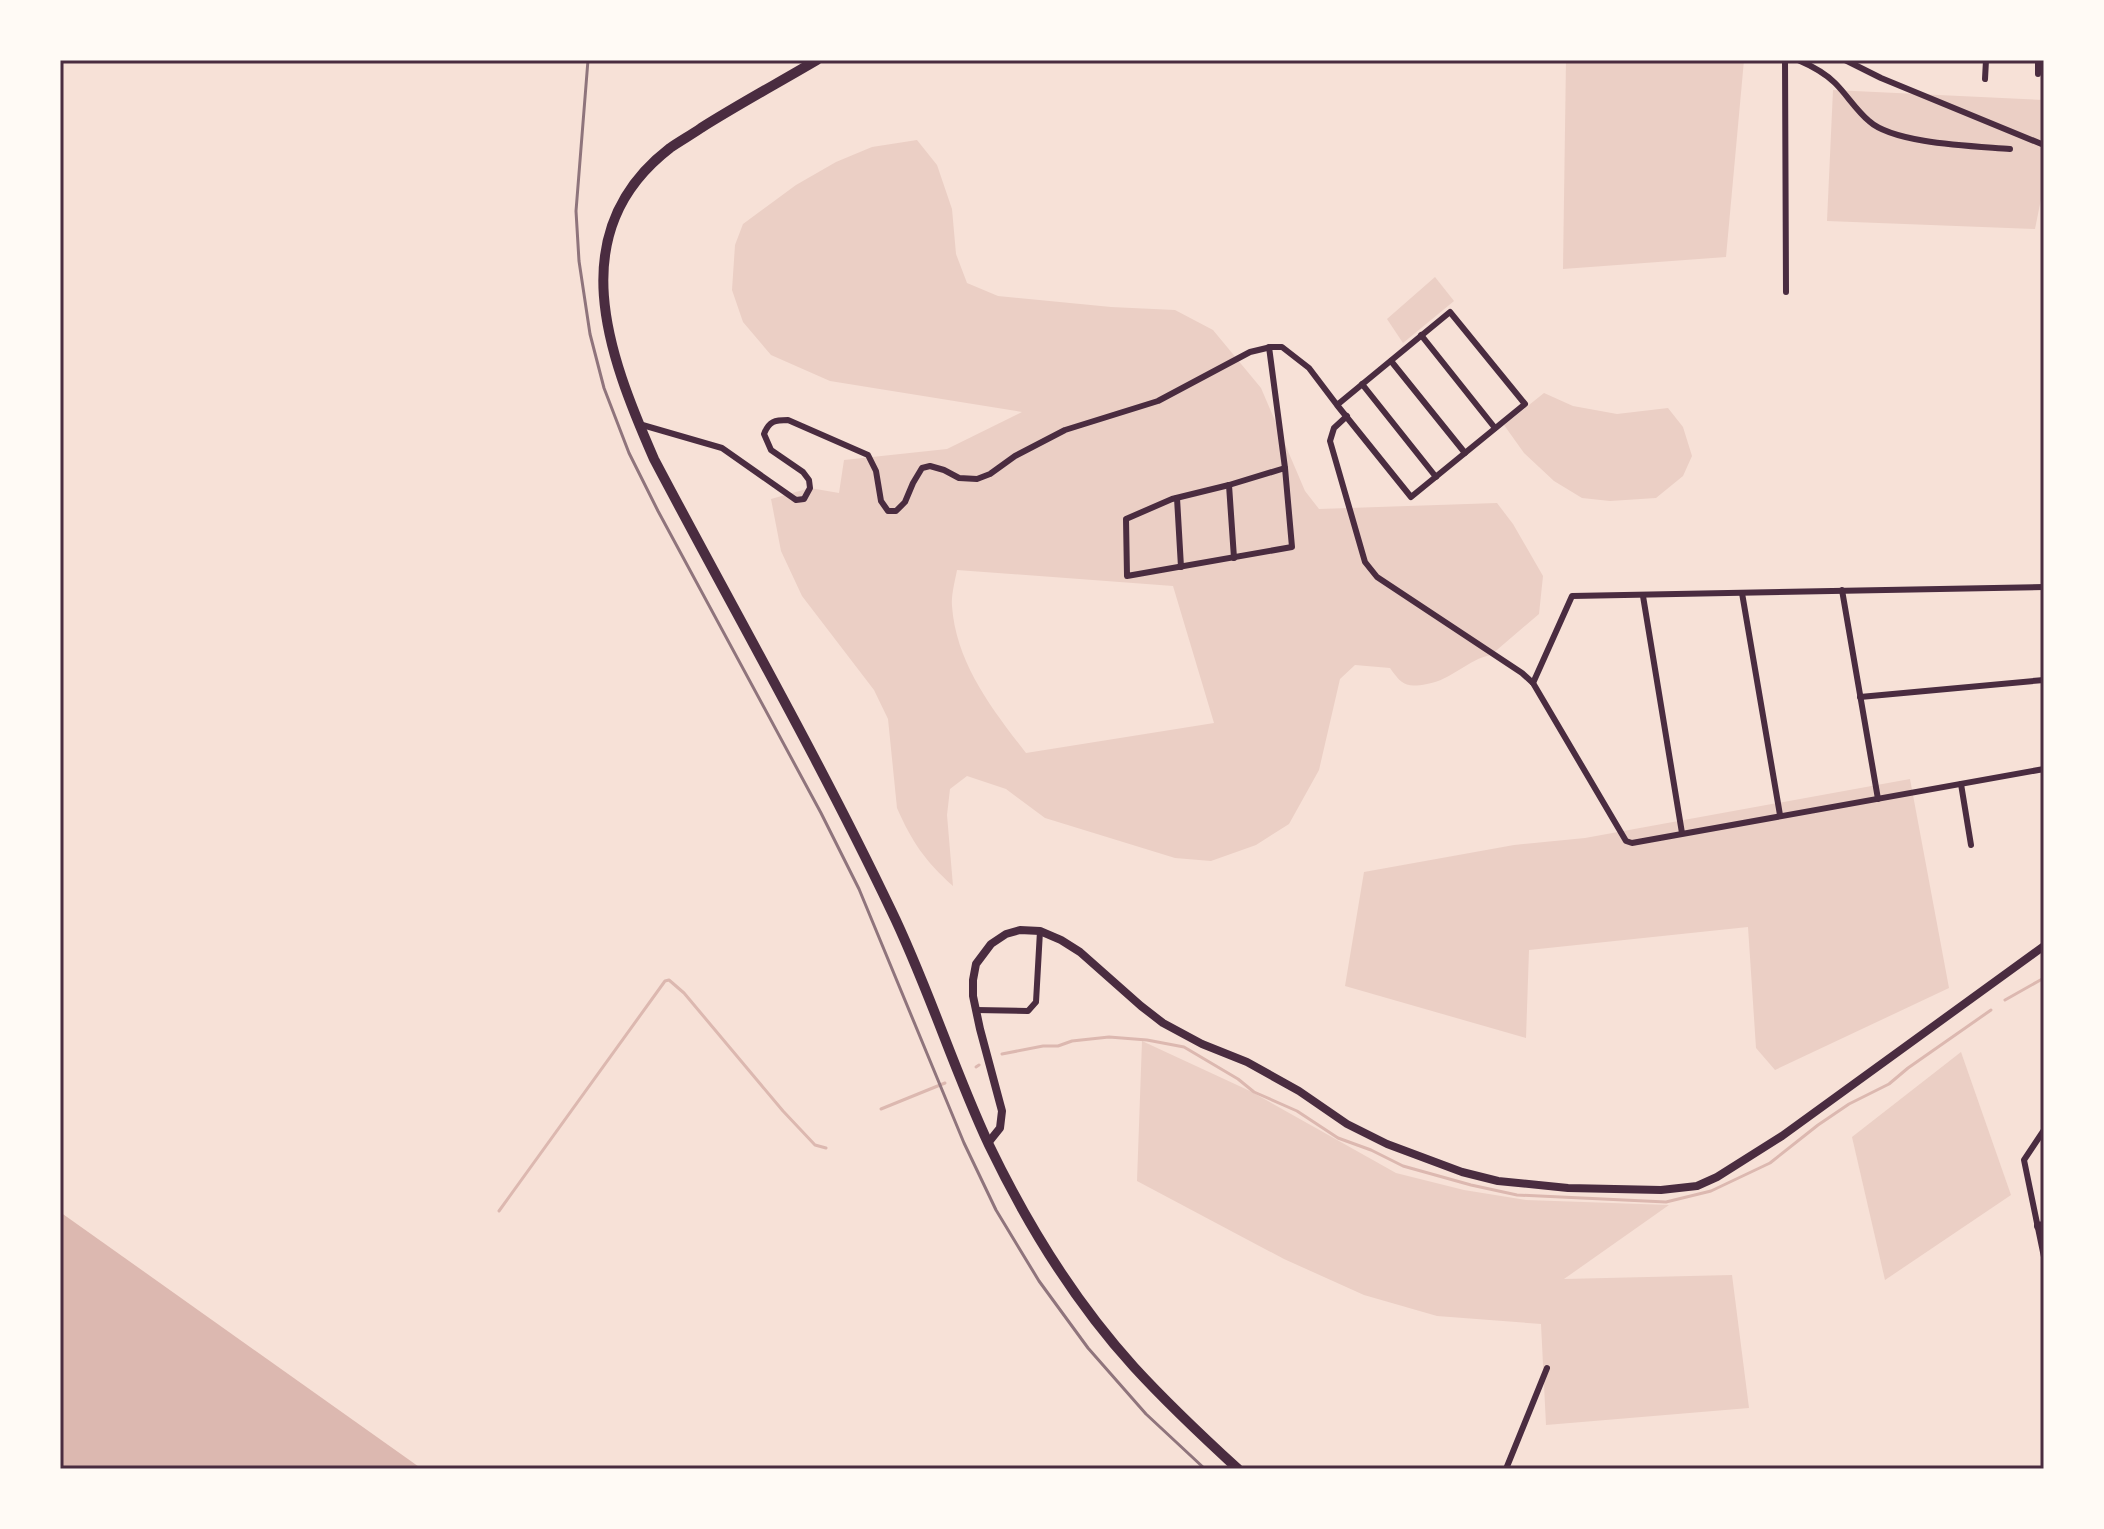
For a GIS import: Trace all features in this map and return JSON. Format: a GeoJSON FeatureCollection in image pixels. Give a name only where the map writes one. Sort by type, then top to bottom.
{"type":"FeatureCollection","features":[{"type":"Feature","properties":{"kind":"highway"},"geometry":{"type":"LineString","coordinates":[[817,60],[670,148],[640,176],[625,196],[616,212],[605,252],[603,287],[609,330],[620,371],[660,471],[843,812],[887,901],[988,1143],[1029,1223],[1132,1365],[1181,1417],[1238,1469]]}},
{"type":"Feature","properties":{"kind":"street"},"geometry":{"type":"LineString","coordinates":[[1785,60],[1786,292]]}},
{"type":"Feature","properties":{"kind":"street"},"geometry":{"type":"LineString","coordinates":[[1798,60],[1835,82],[1871,123],[1894,134],[1952,144],[2010,149]]}},
{"type":"Feature","properties":{"kind":"street"},"geometry":{"type":"LineString","coordinates":[[1845,60],[1881,78],[2044,145]]}},
{"type":"Feature","properties":{"kind":"street"},"geometry":{"type":"LineString","coordinates":[[1985,79],[1986,60]]}},
{"type":"Feature","properties":{"kind":"street"},"geometry":{"type":"LineString","coordinates":[[2038,60],[2038,74]]}},
{"type":"Feature","properties":{"kind":"street"},"geometry":{"type":"LineString","coordinates":[[639,424],[722,448],[796,500],[804,499],[810,488],[809,480],[803,472],[771,450],[764,434],[767,426],[775,420],[788,420],[868,455],[876,471],[881,501],[888,511],[896,511],[905,502],[922,468],[930,466],[959,478],[977,479],[1065,430],[1158,401],[1250,352],[1269,347],[1282,347],[1309,368],[1337,405],[1411,497],[1525,404],[1450,312],[1337,405]]}},
{"type":"Feature","properties":{"kind":"street"},"geometry":{"type":"LineString","coordinates":[[1421,335],[1495,428]]}},
{"type":"Feature","properties":{"kind":"street"},"geometry":{"type":"LineString","coordinates":[[1269,347],[1285,468],[1292,547],[1127,576],[1126,519],[1177,498],[1285,468]]}},
{"type":"Feature","properties":{"kind":"street"},"geometry":{"type":"LineString","coordinates":[[1391,361],[1465,453]]}},
{"type":"Feature","properties":{"kind":"street"},"geometry":{"type":"LineString","coordinates":[[1362,384],[1436,477]]}},
{"type":"Feature","properties":{"kind":"street"},"geometry":{"type":"LineString","coordinates":[[1347,416],[1334,428],[1330,441],[1365,562],[1377,577],[1507,662],[1533,683],[1626,841],[1632,843],[2044,769]]}},
{"type":"Feature","properties":{"kind":"street"},"geometry":{"type":"LineString","coordinates":[[1229,485],[1234,558]]}},
{"type":"Feature","properties":{"kind":"street"},"geometry":{"type":"LineString","coordinates":[[1177,498],[1181,567]]}},
{"type":"Feature","properties":{"kind":"street"},"geometry":{"type":"LineString","coordinates":[[1533,683],[1572,596],[2044,587]]}},
{"type":"Feature","properties":{"kind":"street"},"geometry":{"type":"LineString","coordinates":[[1842,590],[1878,799]]}},
{"type":"Feature","properties":{"kind":"street"},"geometry":{"type":"LineString","coordinates":[[1742,593],[1780,815]]}},
{"type":"Feature","properties":{"kind":"street"},"geometry":{"type":"LineString","coordinates":[[1643,596],[1682,833]]}},
{"type":"Feature","properties":{"kind":"street"},"geometry":{"type":"LineString","coordinates":[[1860,697],[2044,680]]}},
{"type":"Feature","properties":{"kind":"street"},"geometry":{"type":"LineString","coordinates":[[1961,784],[1971,845]]}},
{"type":"Feature","properties":{"kind":"street"},"geometry":{"type":"LineString","coordinates":[[988,1143],[1000,1128],[1002,1111],[976,1010],[973,980],[982,953],[998,938],[1012,931],[1040,931],[1061,940],[1080,952],[1163,1023],[1202,1044],[1247,1062],[1299,1091],[1347,1124],[1387,1144],[1498,1181],[1568,1188],[1661,1190],[1697,1186],[1782,1136],[2044,946]]}},
{"type":"Feature","properties":{"kind":"street"},"geometry":{"type":"LineString","coordinates":[[976,1010],[1028,1011],[1036,1002],[1040,931]]}},
{"type":"Feature","properties":{"kind":"street"},"geometry":{"type":"LineString","coordinates":[[2044,1130],[2024,1160],[2041,1225],[2044,1257]]}},
{"type":"Feature","properties":{"kind":"street"},"geometry":{"type":"LineString","coordinates":[[1506,1469],[1547,1368]]}},
{"type":"Feature","properties":{"kind":"shaded area"},"geometry":{"type":"Polygon","coordinates":[[[1566,60],[1744,60],[1726,257],[1563,269],[1566,60]]]}},
{"type":"Feature","properties":{"kind":"shaded area"},"geometry":{"type":"Polygon","coordinates":[[[1833,90],[2044,100],[2044,184],[2035,229],[1827,221],[1833,90]]]}},
{"type":"Feature","properties":{"kind":"shaded area"},"geometry":{"type":"Polygon","coordinates":[[[917,140],[937,165],[952,209],[956,254],[967,283],[998,296],[1175,310],[1213,330],[1261,388],[1305,491],[1319,509],[1497,503],[1543,576],[1539,614],[1491,655],[1436,682],[1409,685],[1401,682],[1390,668],[1355,665],[1340,679],[1319,770],[1289,824],[1256,845],[1211,861],[1175,858],[1045,818],[1006,789],[967,776],[950,789],[947,815],[953,886],[914,841],[897,808],[888,719],[874,690],[802,596],[781,551],[771,499],[810,488],[839,493],[844,460],[947,449],[1022,412],[830,381],[771,355],[743,322],[732,290],[735,245],[743,224],[796,185],[836,162],[872,147],[917,140]],[[957,570],[952,606],[960,647],[989,702],[1026,753],[1214,723],[1173,586],[957,570]]]}},
{"type":"Feature","properties":{"kind":"shaded area"},"geometry":{"type":"Polygon","coordinates":[[[1435,277],[1454,301],[1403,343],[1387,319],[1435,277]]]}},
{"type":"Feature","properties":{"kind":"shaded area"},"geometry":{"type":"Polygon","coordinates":[[[1544,393],[1573,406],[1617,414],[1668,408],[1683,427],[1692,456],[1683,476],[1656,498],[1610,501],[1582,498],[1554,481],[1524,453],[1504,425],[1544,393]]]}},
{"type":"Feature","properties":{"kind":"shaded area"},"geometry":{"type":"Polygon","coordinates":[[[1910,779],[1949,988],[1775,1070],[1756,1048],[1748,927],[1529,950],[1526,1038],[1345,986],[1364,872],[1514,845],[1585,838],[1910,779]]]}},
{"type":"Feature","properties":{"kind":"shaded area"},"geometry":{"type":"Polygon","coordinates":[[[1142,1041],[1250,1091],[1396,1173],[1464,1190],[1526,1200],[1669,1205],[1564,1279],[1732,1275],[1749,1408],[1546,1425],[1541,1324],[1437,1316],[1364,1295],[1284,1259],[1137,1181],[1142,1041]]]}},
{"type":"Feature","properties":{"kind":"shaded area"},"geometry":{"type":"Polygon","coordinates":[[[1961,1052],[2011,1195],[1885,1280],[1852,1137],[1961,1052]]]}},
{"type":"Feature","properties":{"kind":"shaded area"},"geometry":{"type":"Polygon","coordinates":[[[60,1212],[422,1469],[60,1469],[60,1212]]]}},
{"type":"Feature","properties":{"kind":"waterway"},"geometry":{"type":"LineString","coordinates":[[2005,1000],[2044,978]]}},
{"type":"Feature","properties":{"kind":"waterway"},"geometry":{"type":"LineString","coordinates":[[499,1211],[665,981],[669,980],[684,993],[783,1111],[815,1145],[826,1148]]}},
{"type":"Feature","properties":{"kind":"waterway"},"geometry":{"type":"LineString","coordinates":[[1002,1054],[1109,1037],[1184,1047],[1254,1092],[1297,1111],[1338,1138],[1403,1166],[1517,1195],[1666,1202],[1711,1191],[1770,1163],[1818,1125],[1849,1104],[1889,1084],[1991,1010]]}},
{"type":"Feature","properties":{"kind":"waterway"},"geometry":{"type":"LineString","coordinates":[[881,1109],[945,1083]]}},
{"type":"Feature","properties":{"kind":"railway"},"geometry":{"type":"LineString","coordinates":[[588,60],[576,211],[579,261],[590,334],[604,388],[629,453],[859,889],[964,1143],[996,1210],[1039,1281],[1088,1348],[1146,1414],[1205,1469]]}}]}
